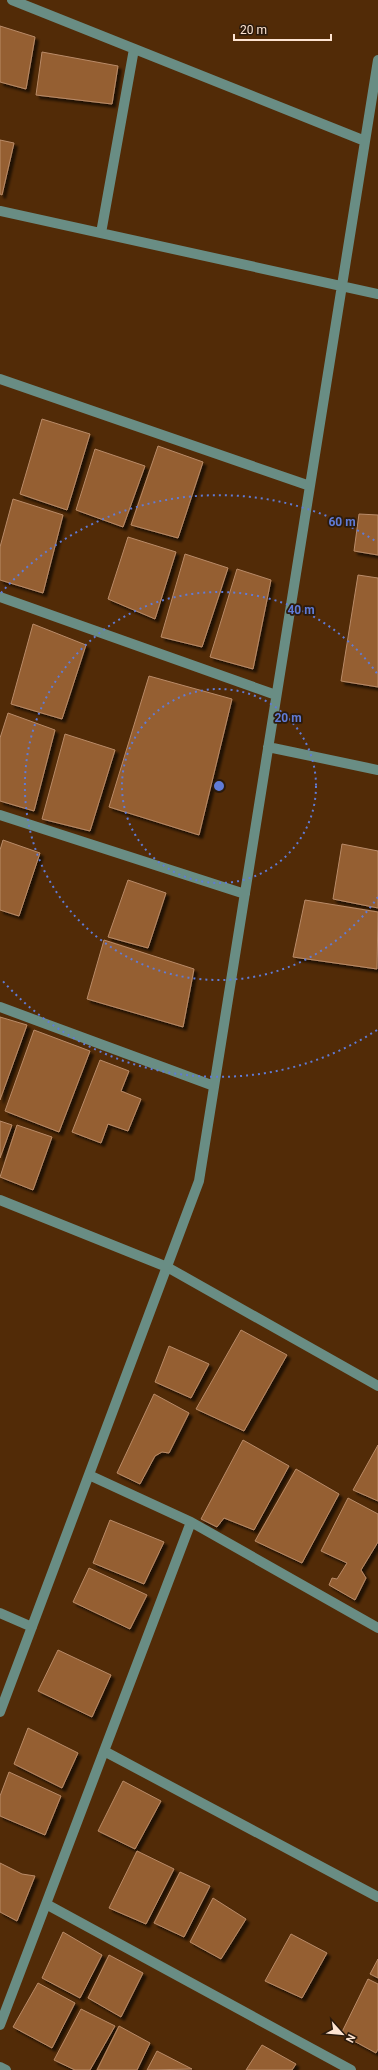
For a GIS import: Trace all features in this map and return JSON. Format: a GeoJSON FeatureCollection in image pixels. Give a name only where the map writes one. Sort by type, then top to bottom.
{"type":"FeatureCollection","features":[{"type":"Feature","properties":{"kind":"street"},"geometry":{"type":"LineString","coordinates":[[12,0],[365,141]]}},
{"type":"Feature","properties":{"kind":"street"},"geometry":{"type":"LineString","coordinates":[[101,233],[134,49]]}},
{"type":"Feature","properties":{"kind":"street"},"geometry":{"type":"LineString","coordinates":[[0,1712],[199,1181],[378,60]]}},
{"type":"Feature","properties":{"kind":"street"},"geometry":{"type":"LineString","coordinates":[[0,211],[378,294]]}},
{"type":"Feature","properties":{"kind":"street"},"geometry":{"type":"LineString","coordinates":[[0,379],[310,486]]}},
{"type":"Feature","properties":{"kind":"street"},"geometry":{"type":"LineString","coordinates":[[0,597],[276,695]]}},
{"type":"Feature","properties":{"kind":"street"},"geometry":{"type":"LineString","coordinates":[[268,747],[378,770]]}},
{"type":"Feature","properties":{"kind":"street"},"geometry":{"type":"LineString","coordinates":[[0,815],[245,894]]}},
{"type":"Feature","properties":{"kind":"street"},"geometry":{"type":"LineString","coordinates":[[0,1007],[214,1086]]}},
{"type":"Feature","properties":{"kind":"street"},"geometry":{"type":"LineString","coordinates":[[0,1200],[167,1267],[378,1386]]}},
{"type":"Feature","properties":{"kind":"street"},"geometry":{"type":"LineString","coordinates":[[89,1474],[190,1522],[378,1628]]}},
{"type":"Feature","properties":{"kind":"street"},"geometry":{"type":"LineString","coordinates":[[0,2025],[190,1522]]}},
{"type":"Feature","properties":{"kind":"street"},"geometry":{"type":"LineString","coordinates":[[0,1613],[32,1627]]}},
{"type":"Feature","properties":{"kind":"street"},"geometry":{"type":"LineString","coordinates":[[104,1751],[378,1896]]}},
{"type":"Feature","properties":{"kind":"street"},"geometry":{"type":"LineString","coordinates":[[46,1904],[351,2070]]}},
{"type":"Feature","properties":{"kind":"street"},"geometry":{"type":"LineString","coordinates":[[0,2067],[6,2070]]}},
{"type":"Feature","properties":{"kind":"building"},"geometry":{"type":"Polygon","coordinates":[[[0,26],[35,37],[26,89],[0,82],[0,26]]]}},
{"type":"Feature","properties":{"kind":"building"},"geometry":{"type":"Polygon","coordinates":[[[42,52],[118,66],[112,104],[36,95],[42,52]]]}},
{"type":"Feature","properties":{"kind":"building"},"geometry":{"type":"Polygon","coordinates":[[[0,140],[14,143],[2,195],[0,194],[0,140]]]}},
{"type":"Feature","properties":{"kind":"building"},"geometry":{"type":"Polygon","coordinates":[[[42,419],[90,434],[67,510],[20,494],[42,419]]]}},
{"type":"Feature","properties":{"kind":"building"},"geometry":{"type":"Polygon","coordinates":[[[158,446],[203,462],[178,538],[131,525],[158,446]]]}},
{"type":"Feature","properties":{"kind":"building"},"geometry":{"type":"Polygon","coordinates":[[[95,449],[145,466],[123,527],[76,510],[95,449]]]}},
{"type":"Feature","properties":{"kind":"building"},"geometry":{"type":"Polygon","coordinates":[[[13,499],[63,515],[43,593],[0,580],[0,547],[13,499]]]}},
{"type":"Feature","properties":{"kind":"building"},"geometry":{"type":"Polygon","coordinates":[[[359,514],[378,515],[378,555],[354,551],[359,514]]]}},
{"type":"Feature","properties":{"kind":"building"},"geometry":{"type":"Polygon","coordinates":[[[128,537],[176,552],[155,619],[108,599],[128,537]]]}},
{"type":"Feature","properties":{"kind":"building"},"geometry":{"type":"Polygon","coordinates":[[[185,554],[228,568],[202,647],[161,637],[185,554]]]}},
{"type":"Feature","properties":{"kind":"building"},"geometry":{"type":"Polygon","coordinates":[[[237,569],[271,580],[253,669],[210,657],[237,569]]]}},
{"type":"Feature","properties":{"kind":"building"},"geometry":{"type":"Polygon","coordinates":[[[358,575],[378,578],[378,687],[341,681],[358,575]]]}},
{"type":"Feature","properties":{"kind":"building"},"geometry":{"type":"Polygon","coordinates":[[[33,624],[86,645],[62,719],[11,704],[33,624]]]}},
{"type":"Feature","properties":{"kind":"building"},"geometry":{"type":"Polygon","coordinates":[[[149,676],[232,699],[199,835],[109,807],[149,676]]]}},
{"type":"Feature","properties":{"kind":"building"},"geometry":{"type":"Polygon","coordinates":[[[8,713],[55,730],[34,811],[0,801],[0,738],[8,713]]]}},
{"type":"Feature","properties":{"kind":"building"},"geometry":{"type":"Polygon","coordinates":[[[65,734],[115,750],[90,831],[42,819],[65,734]]]}},
{"type":"Feature","properties":{"kind":"building"},"geometry":{"type":"Polygon","coordinates":[[[3,840],[40,853],[19,916],[0,910],[0,850],[3,840]]]}},
{"type":"Feature","properties":{"kind":"building"},"geometry":{"type":"Polygon","coordinates":[[[342,844],[378,851],[378,908],[333,899],[342,844]]]}},
{"type":"Feature","properties":{"kind":"building"},"geometry":{"type":"Polygon","coordinates":[[[128,880],[166,893],[148,948],[108,937],[128,880]]]}},
{"type":"Feature","properties":{"kind":"building"},"geometry":{"type":"Polygon","coordinates":[[[305,900],[378,912],[377,969],[293,957],[305,900]]]}},
{"type":"Feature","properties":{"kind":"building"},"geometry":{"type":"Polygon","coordinates":[[[104,940],[194,969],[183,1027],[87,999],[104,940]]]}},
{"type":"Feature","properties":{"kind":"building"},"geometry":{"type":"Polygon","coordinates":[[[0,1017],[27,1025],[0,1100],[0,1017]]]}},
{"type":"Feature","properties":{"kind":"building"},"geometry":{"type":"Polygon","coordinates":[[[34,1030],[90,1051],[59,1132],[5,1111],[34,1030]]]}},
{"type":"Feature","properties":{"kind":"building"},"geometry":{"type":"Polygon","coordinates":[[[100,1060],[129,1071],[121,1091],[141,1099],[128,1131],[108,1124],[101,1143],[72,1132],[100,1060]]]}},
{"type":"Feature","properties":{"kind":"building"},"geometry":{"type":"Polygon","coordinates":[[[0,1121],[12,1125],[0,1158],[0,1121]]]}},
{"type":"Feature","properties":{"kind":"building"},"geometry":{"type":"Polygon","coordinates":[[[17,1125],[52,1137],[33,1190],[0,1177],[17,1125]]]}},
{"type":"Feature","properties":{"kind":"building"},"geometry":{"type":"Polygon","coordinates":[[[241,1330],[287,1355],[244,1431],[196,1409],[241,1330]]]}},
{"type":"Feature","properties":{"kind":"building"},"geometry":{"type":"Polygon","coordinates":[[[169,1346],[209,1364],[191,1398],[155,1382],[169,1346]]]}},
{"type":"Feature","properties":{"kind":"building"},"geometry":{"type":"Polygon","coordinates":[[[154,1394],[189,1413],[169,1453],[162,1452],[155,1456],[140,1484],[117,1473],[154,1394]]]}},
{"type":"Feature","properties":{"kind":"building"},"geometry":{"type":"Polygon","coordinates":[[[243,1440],[289,1466],[254,1530],[224,1518],[217,1527],[201,1519],[243,1440]]]}},
{"type":"Feature","properties":{"kind":"building"},"geometry":{"type":"Polygon","coordinates":[[[378,1445],[378,1501],[353,1490],[378,1445]]]}},
{"type":"Feature","properties":{"kind":"building"},"geometry":{"type":"Polygon","coordinates":[[[296,1469],[339,1494],[302,1563],[255,1541],[296,1469]]]}},
{"type":"Feature","properties":{"kind":"building"},"geometry":{"type":"Polygon","coordinates":[[[348,1498],[378,1514],[378,1542],[361,1570],[366,1578],[355,1600],[329,1585],[332,1578],[337,1579],[347,1563],[321,1551],[348,1498]]]}},
{"type":"Feature","properties":{"kind":"building"},"geometry":{"type":"Polygon","coordinates":[[[110,1520],[164,1542],[144,1584],[93,1563],[110,1520]]]}},
{"type":"Feature","properties":{"kind":"building"},"geometry":{"type":"Polygon","coordinates":[[[89,1568],[147,1595],[130,1629],[73,1602],[89,1568]]]}},
{"type":"Feature","properties":{"kind":"building"},"geometry":{"type":"Polygon","coordinates":[[[58,1650],[111,1675],[92,1717],[38,1691],[58,1650]]]}},
{"type":"Feature","properties":{"kind":"building"},"geometry":{"type":"Polygon","coordinates":[[[28,1728],[78,1753],[62,1788],[14,1764],[28,1728]]]}},
{"type":"Feature","properties":{"kind":"building"},"geometry":{"type":"Polygon","coordinates":[[[9,1772],[61,1796],[45,1835],[0,1816],[0,1796],[9,1772]]]}},
{"type":"Feature","properties":{"kind":"building"},"geometry":{"type":"Polygon","coordinates":[[[123,1781],[161,1801],[135,1849],[98,1831],[123,1781]]]}},
{"type":"Feature","properties":{"kind":"building"},"geometry":{"type":"Polygon","coordinates":[[[137,1851],[174,1869],[146,1924],[109,1908],[137,1851]]]}},
{"type":"Feature","properties":{"kind":"building"},"geometry":{"type":"Polygon","coordinates":[[[0,1863],[22,1874],[35,1876],[17,1921],[0,1912],[0,1863]]]}},
{"type":"Feature","properties":{"kind":"building"},"geometry":{"type":"Polygon","coordinates":[[[180,1872],[210,1886],[184,1937],[154,1923],[180,1872]]]}},
{"type":"Feature","properties":{"kind":"building"},"geometry":{"type":"Polygon","coordinates":[[[213,1898],[246,1919],[221,1959],[190,1942],[213,1898]]]}},
{"type":"Feature","properties":{"kind":"building"},"geometry":{"type":"Polygon","coordinates":[[[63,1932],[102,1955],[80,1998],[42,1978],[63,1932]]]}},
{"type":"Feature","properties":{"kind":"building"},"geometry":{"type":"Polygon","coordinates":[[[291,1934],[327,1953],[302,1998],[265,1981],[291,1934]]]}},
{"type":"Feature","properties":{"kind":"building"},"geometry":{"type":"Polygon","coordinates":[[[109,1955],[143,1973],[121,2017],[88,1998],[109,1955]]]}},
{"type":"Feature","properties":{"kind":"building"},"geometry":{"type":"Polygon","coordinates":[[[378,1959],[378,1978],[370,1974],[378,1959]]]}},
{"type":"Feature","properties":{"kind":"building"},"geometry":{"type":"Polygon","coordinates":[[[368,1979],[378,1984],[378,2049],[376,2053],[341,2034],[368,1979]]]}},
{"type":"Feature","properties":{"kind":"building"},"geometry":{"type":"Polygon","coordinates":[[[38,1983],[75,2003],[52,2048],[13,2027],[38,1983]]]}},
{"type":"Feature","properties":{"kind":"building"},"geometry":{"type":"Polygon","coordinates":[[[81,2009],[115,2026],[90,2070],[75,2070],[54,2060],[81,2009]]]}},
{"type":"Feature","properties":{"kind":"building"},"geometry":{"type":"Polygon","coordinates":[[[119,2026],[150,2043],[137,2070],[97,2070],[119,2026]]]}},
{"type":"Feature","properties":{"kind":"building"},"geometry":{"type":"Polygon","coordinates":[[[262,2045],[296,2064],[292,2070],[246,2070],[262,2045]]]}},
{"type":"Feature","properties":{"kind":"building"},"geometry":{"type":"Polygon","coordinates":[[[157,2051],[192,2069],[147,2070],[157,2051]]]}}]}
